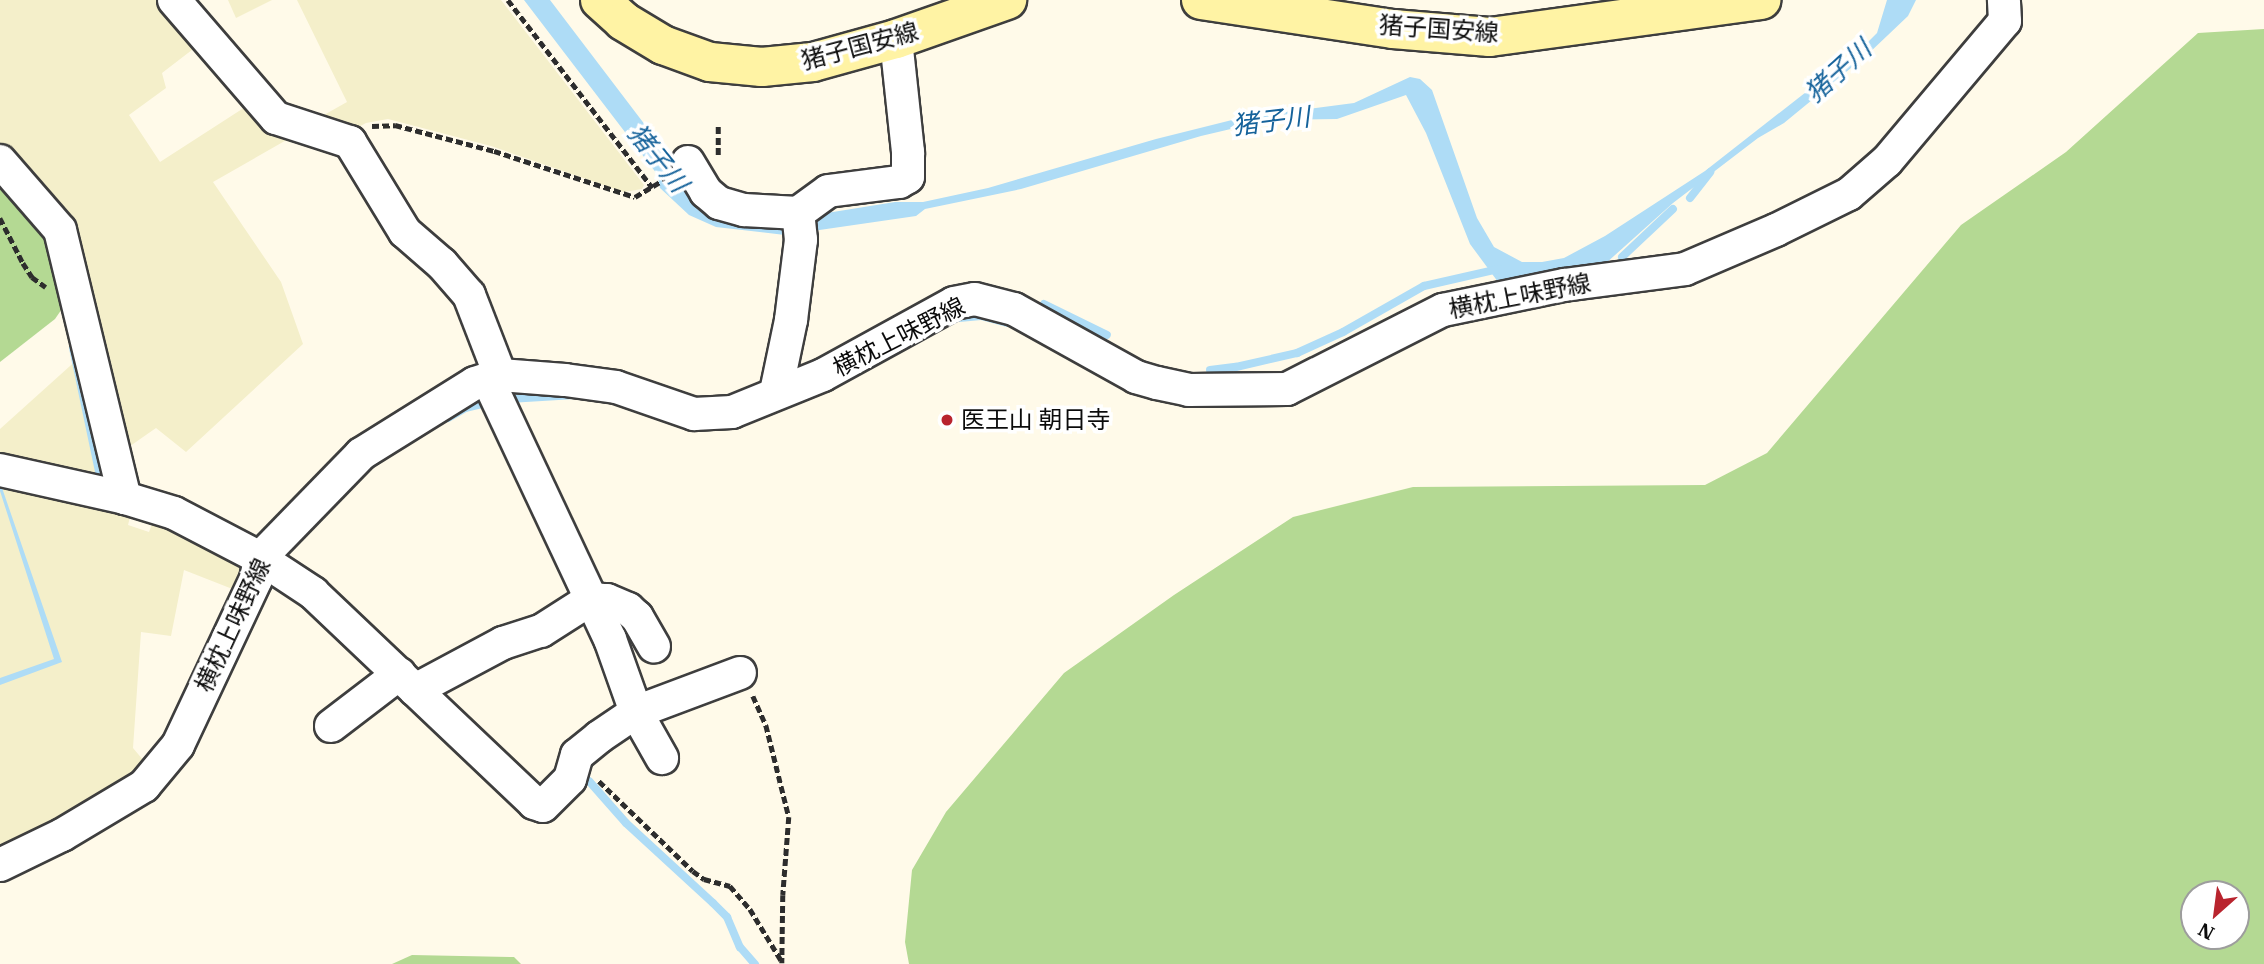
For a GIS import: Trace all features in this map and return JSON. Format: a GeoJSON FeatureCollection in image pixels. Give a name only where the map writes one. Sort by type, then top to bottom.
{"type":"FeatureCollection","features":[{"type":"Feature","properties":{"kind":"main road","name":"猪子国安線"},"geometry":{"type":"LineString","coordinates":[[600,0],[622,21],[663,45],[710,62],[762,67],[813,62],[896,39],[1007,0]]}},
{"type":"Feature","properties":{"kind":"main road","name":"猪子国安線"},"geometry":{"type":"LineString","coordinates":[[1201,0],[1393,29],[1490,37],[1761,0]]}},
{"type":"Feature","properties":{"kind":"street"},"geometry":{"type":"LineString","coordinates":[[174,0],[276,118],[350,142],[404,232],[442,264],[469,295],[494,377],[610,639],[636,712],[662,758]]}},
{"type":"Feature","properties":{"kind":"street","name":"横枕上味野線"},"geometry":{"type":"LineString","coordinates":[[0,864],[62,835],[144,786],[178,746],[256,579],[260,558],[361,454],[475,383],[494,377],[617,387],[694,414],[732,412],[823,375],[954,303],[975,299],[1014,309],[1136,377],[1189,390],[1287,389],[1443,310],[1564,285],[1685,269],[1776,230],[1849,194],[1887,161],[2005,21],[2004,0]]}},
{"type":"Feature","properties":{"kind":"street"},"geometry":{"type":"LineString","coordinates":[[688,162],[706,192],[719,203],[744,210],[798,213],[828,191],[899,182],[908,177],[908,152],[896,39]]}},
{"type":"Feature","properties":{"kind":"street"},"geometry":{"type":"LineString","coordinates":[[0,161],[60,230],[78,295],[125,498]]}},
{"type":"Feature","properties":{"kind":"street"},"geometry":{"type":"LineString","coordinates":[[776,392],[801,240],[798,213]]}},
{"type":"Feature","properties":{"kind":"street"},"geometry":{"type":"LineString","coordinates":[[0,470],[125,498],[174,513],[260,558],[313,593],[534,803],[543,806],[570,779],[576,759],[599,737],[636,712],[740,673]]}},
{"type":"Feature","properties":{"kind":"street"},"geometry":{"type":"LineString","coordinates":[[331,726],[407,682],[503,643],[541,631],[591,599],[607,600],[628,609],[637,617],[654,646]]}},
{"type":"Feature","properties":{"kind":"path"},"geometry":{"type":"LineString","coordinates":[[508,0],[653,188]]}},
{"type":"Feature","properties":{"kind":"path"},"geometry":{"type":"LineString","coordinates":[[350,142],[363,128],[376,124],[395,125],[547,167],[635,197],[653,188],[688,162],[718,158],[718,125]]}},
{"type":"Feature","properties":{"kind":"path"},"geometry":{"type":"LineString","coordinates":[[0,218],[23,263],[40,285],[78,295]]}},
{"type":"Feature","properties":{"kind":"path"},"geometry":{"type":"LineString","coordinates":[[740,673],[766,726],[789,817],[783,895],[783,963]]}},
{"type":"Feature","properties":{"kind":"path"},"geometry":{"type":"LineString","coordinates":[[576,759],[692,871],[704,879],[730,886],[750,909],[783,963]]}},
{"type":"Feature","properties":{"kind":"shaded area"},"geometry":{"type":"Polygon","coordinates":[[[0,0],[165,0],[201,43],[162,73],[166,88],[129,115],[160,162],[253,102],[297,134],[213,182],[281,282],[303,344],[186,452],[156,428],[123,451],[61,218],[0,145],[0,0]]]}},
{"type":"Feature","properties":{"kind":"shaded area"},"geometry":{"type":"Polygon","coordinates":[[[228,0],[272,0],[236,18],[228,0]]]}},
{"type":"Feature","properties":{"kind":"shaded area"},"geometry":{"type":"Polygon","coordinates":[[[297,0],[501,0],[644,185],[642,189],[624,192],[491,146],[388,119],[366,123],[351,131],[315,120],[347,102],[297,0]]]}},
{"type":"Feature","properties":{"kind":"shaded area"},"geometry":{"type":"Polygon","coordinates":[[[80,357],[109,482],[0,467],[0,429],[80,357]]]}},
{"type":"Feature","properties":{"kind":"shaded area"},"geometry":{"type":"Polygon","coordinates":[[[0,473],[131,513],[128,525],[149,532],[154,519],[236,562],[242,573],[235,590],[184,570],[171,636],[141,632],[133,748],[149,767],[0,855],[0,473]]]}},
{"type":"Feature","properties":{"kind":"green space"},"geometry":{"type":"Polygon","coordinates":[[[2264,29],[2264,964],[909,964],[905,942],[912,870],[946,812],[1064,673],[1174,595],[1293,517],[1413,487],[1705,485],[1767,453],[1961,225],[2066,152],[2198,33],[2264,29]]]}},
{"type":"Feature","properties":{"kind":"green space"},"geometry":{"type":"Polygon","coordinates":[[[0,178],[50,237],[68,300],[55,319],[0,362],[0,178]]]}},
{"type":"Feature","properties":{"kind":"green space"},"geometry":{"type":"Polygon","coordinates":[[[412,955],[514,957],[521,964],[392,964],[412,955]]]}},
{"type":"Feature","properties":{"kind":"water","name":"猪子川"},"geometry":{"type":"Polygon","coordinates":[[[524,0],[550,0],[693,188],[808,216],[895,202],[923,202],[988,188],[1156,139],[1240,118],[1354,103],[1410,77],[1420,79],[1432,90],[1477,218],[1494,247],[1522,262],[1542,262],[1564,258],[1605,236],[1705,171],[1861,49],[1877,33],[1887,0],[1916,0],[1908,16],[1868,54],[1784,123],[1758,138],[1673,203],[1595,273],[1501,286],[1470,244],[1426,133],[1406,95],[1337,119],[1269,120],[1201,136],[1021,189],[925,209],[916,216],[785,235],[716,227],[689,215],[660,188],[657,174],[524,0]]]}},
{"type":"Feature","properties":{"kind":"water"},"geometry":{"type":"Polygon","coordinates":[[[0,482],[62,662],[0,685],[0,678],[54,659],[0,491],[0,482]]]}},
{"type":"Feature","properties":{"kind":"waterway"},"geometry":{"type":"LineString","coordinates":[[1690,198],[1710,172]]}},
{"type":"Feature","properties":{"kind":"waterway"},"geometry":{"type":"LineString","coordinates":[[1622,257],[1673,209]]}},
{"type":"Feature","properties":{"kind":"waterway"},"geometry":{"type":"LineString","coordinates":[[1210,370],[1297,353],[1343,332],[1424,286],[1499,269]]}},
{"type":"Feature","properties":{"kind":"waterway"},"geometry":{"type":"LineString","coordinates":[[1044,304],[1107,335]]}},
{"type":"Feature","properties":{"kind":"waterway"},"geometry":{"type":"LineString","coordinates":[[959,318],[981,316],[1007,323]]}},
{"type":"Feature","properties":{"kind":"waterway"},"geometry":{"type":"LineString","coordinates":[[73,348],[101,481]]}},
{"type":"Feature","properties":{"kind":"waterway"},"geometry":{"type":"LineString","coordinates":[[509,399],[575,395]]}},
{"type":"Feature","properties":{"kind":"waterway"},"geometry":{"type":"LineString","coordinates":[[448,418],[465,408],[491,402]]}},
{"type":"Feature","properties":{"kind":"waterway"},"geometry":{"type":"LineString","coordinates":[[589,781],[626,823],[727,917],[740,947],[755,964]]}},
{"type":"Feature","properties":{"kind":"place","name":"医王山 朝日寺"},"geometry":{"type":"Point","coordinates":[947,420]}}]}
